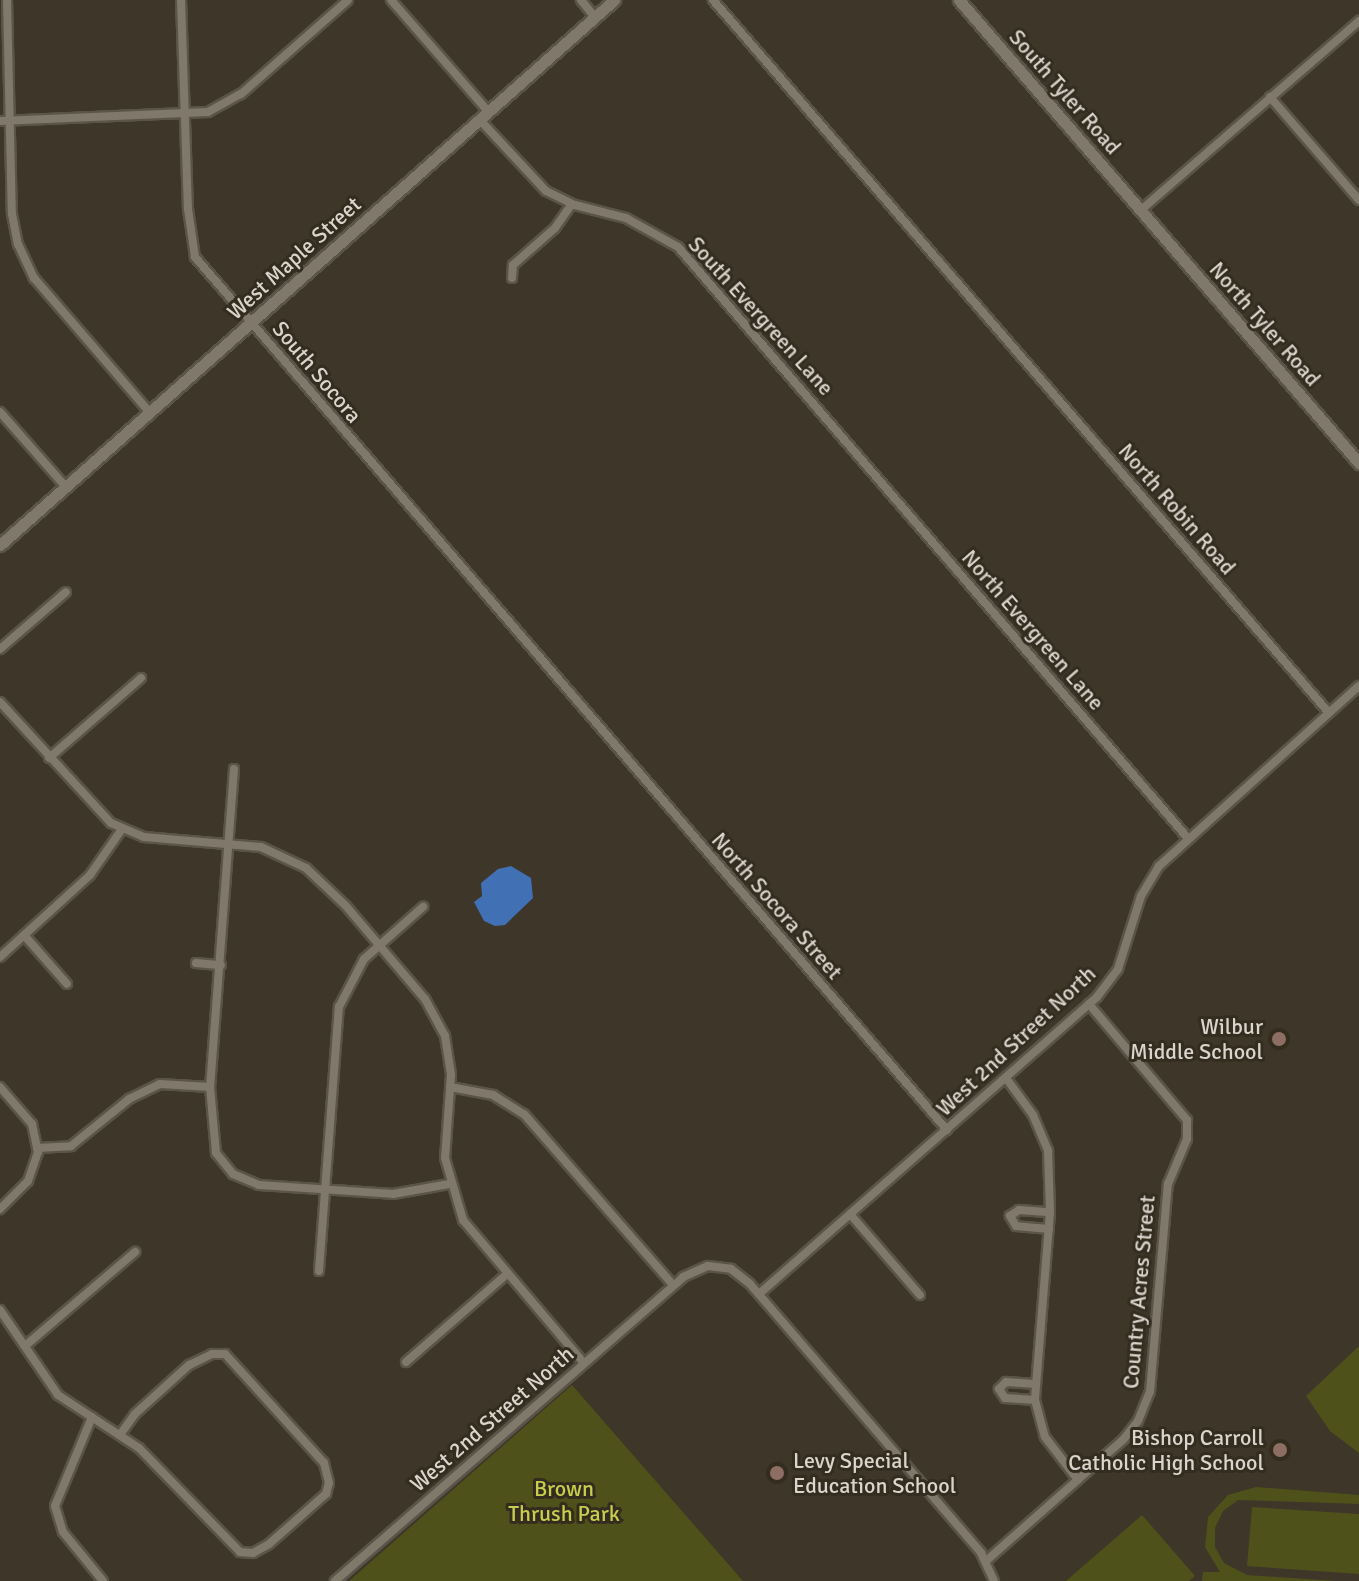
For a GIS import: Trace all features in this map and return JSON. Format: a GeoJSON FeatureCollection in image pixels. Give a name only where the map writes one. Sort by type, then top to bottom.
{"type":"FeatureCollection","features":[{"type":"Feature","properties":{"kind":"main road","name":"West Maple Street"},"geometry":{"type":"LineString","coordinates":[[0,545],[614,0]]}},
{"type":"Feature","properties":{"kind":"main road","name":"South Tyler Road"},"geometry":{"type":"LineString","coordinates":[[959,0],[1141,210]]}},
{"type":"Feature","properties":{"kind":"main road","name":"North Tyler Road"},"geometry":{"type":"LineString","coordinates":[[1141,210],[1359,463]]}},
{"type":"Feature","properties":{"kind":"street"},"geometry":{"type":"LineString","coordinates":[[7,0],[12,214],[34,278],[150,413]]}},
{"type":"Feature","properties":{"kind":"street","name":"South Socora"},"geometry":{"type":"LineString","coordinates":[[181,0],[189,239],[195,257],[581,705]]}},
{"type":"Feature","properties":{"kind":"street"},"geometry":{"type":"LineString","coordinates":[[0,121],[208,112],[241,94],[348,0]]}},
{"type":"Feature","properties":{"kind":"street","name":"South Evergreen Lane"},"geometry":{"type":"LineString","coordinates":[[391,0],[534,181],[572,204],[626,218],[678,247],[852,447]]}},
{"type":"Feature","properties":{"kind":"street"},"geometry":{"type":"LineString","coordinates":[[581,0],[595,17]]}},
{"type":"Feature","properties":{"kind":"street","name":"North Robin Road"},"geometry":{"type":"LineString","coordinates":[[713,0],[1329,713]]}},
{"type":"Feature","properties":{"kind":"street"},"geometry":{"type":"LineString","coordinates":[[1141,210],[1359,21]]}},
{"type":"Feature","properties":{"kind":"street"},"geometry":{"type":"LineString","coordinates":[[1270,97],[1359,200]]}},
{"type":"Feature","properties":{"kind":"street"},"geometry":{"type":"LineString","coordinates":[[512,278],[513,265],[555,228],[572,204]]}},
{"type":"Feature","properties":{"kind":"street"},"geometry":{"type":"LineString","coordinates":[[0,412],[66,487]]}},
{"type":"Feature","properties":{"kind":"street","name":"North Evergreen Lane"},"geometry":{"type":"LineString","coordinates":[[852,447],[1187,837]]}},
{"type":"Feature","properties":{"kind":"street"},"geometry":{"type":"LineString","coordinates":[[0,649],[66,592]]}},
{"type":"Feature","properties":{"kind":"street"},"geometry":{"type":"LineString","coordinates":[[49,758],[141,678]]}},
{"type":"Feature","properties":{"kind":"street","name":"West 2nd Street North"},"geometry":{"type":"LineString","coordinates":[[759,1294],[1089,1004],[1118,969],[1148,881],[1187,837],[1359,686]]}},
{"type":"Feature","properties":{"kind":"street"},"geometry":{"type":"LineString","coordinates":[[0,702],[93,809],[122,829],[144,837],[261,847],[306,868],[380,946],[437,1018],[449,1055],[445,1158],[449,1184],[463,1220],[584,1363]]}},
{"type":"Feature","properties":{"kind":"street","name":"North Socora Street"},"geometry":{"type":"LineString","coordinates":[[581,705],[947,1130]]}},
{"type":"Feature","properties":{"kind":"street"},"geometry":{"type":"LineString","coordinates":[[234,769],[210,1087],[212,1145],[223,1166],[259,1185],[393,1194],[449,1184]]}},
{"type":"Feature","properties":{"kind":"street"},"geometry":{"type":"LineString","coordinates":[[0,957],[90,875],[122,829]]}},
{"type":"Feature","properties":{"kind":"street"},"geometry":{"type":"LineString","coordinates":[[319,1271],[339,1007],[354,972],[423,907]]}},
{"type":"Feature","properties":{"kind":"street"},"geometry":{"type":"LineString","coordinates":[[24,935],[67,984]]}},
{"type":"Feature","properties":{"kind":"street"},"geometry":{"type":"LineString","coordinates":[[196,963],[221,965]]}},
{"type":"Feature","properties":{"kind":"street","name":"Country Acres Street"},"geometry":{"type":"LineString","coordinates":[[986,1561],[1131,1431],[1147,1401],[1168,1184],[1188,1133],[1181,1108],[1089,1004]]}},
{"type":"Feature","properties":{"kind":"street"},"geometry":{"type":"LineString","coordinates":[[1006,1078],[1033,1115],[1048,1151],[1050,1212],[1035,1400],[1045,1437],[1078,1480]]}},
{"type":"Feature","properties":{"kind":"street"},"geometry":{"type":"LineString","coordinates":[[37,1148],[71,1146],[144,1090],[176,1083],[210,1087]]}},
{"type":"Feature","properties":{"kind":"street"},"geometry":{"type":"LineString","coordinates":[[0,1087],[32,1124],[37,1148],[28,1181],[0,1209]]}},
{"type":"Feature","properties":{"kind":"street"},"geometry":{"type":"LineString","coordinates":[[450,1087],[493,1095],[524,1114],[673,1285]]}},
{"type":"Feature","properties":{"kind":"street"},"geometry":{"type":"LineString","coordinates":[[1049,1229],[1016,1226],[1010,1216],[1019,1210],[1050,1212]]}},
{"type":"Feature","properties":{"kind":"street"},"geometry":{"type":"LineString","coordinates":[[850,1214],[920,1295]]}},
{"type":"Feature","properties":{"kind":"street"},"geometry":{"type":"LineString","coordinates":[[25,1346],[135,1252]]}},
{"type":"Feature","properties":{"kind":"street","name":"West 2nd Street North"},"geometry":{"type":"LineString","coordinates":[[335,1581],[673,1285],[696,1269],[720,1266],[739,1274],[759,1294],[986,1561],[994,1581]]}},
{"type":"Feature","properties":{"kind":"street"},"geometry":{"type":"LineString","coordinates":[[406,1362],[507,1274]]}},
{"type":"Feature","properties":{"kind":"street"},"geometry":{"type":"LineString","coordinates":[[0,1310],[58,1395],[120,1435],[166,1475],[228,1544],[253,1553],[326,1494],[329,1473],[235,1360],[212,1354],[189,1365],[135,1414],[120,1435]]}},
{"type":"Feature","properties":{"kind":"street"},"geometry":{"type":"LineString","coordinates":[[1035,1400],[1005,1398],[999,1389],[1006,1382],[1036,1384]]}},
{"type":"Feature","properties":{"kind":"street"},"geometry":{"type":"LineString","coordinates":[[92,1417],[55,1506],[63,1532],[103,1581]]}},
{"type":"Feature","properties":{"kind":"green space"},"geometry":{"type":"Polygon","coordinates":[[[1359,1346],[1359,1453],[1330,1431],[1306,1396],[1359,1346]]]}},
{"type":"Feature","properties":{"kind":"green space","name":"Brown Thrush Park"},"geometry":{"type":"Polygon","coordinates":[[[572,1385],[743,1581],[349,1581],[572,1385]]]}},
{"type":"Feature","properties":{"kind":"green space"},"geometry":{"type":"Polygon","coordinates":[[[1256,1487],[1359,1495],[1359,1504],[1238,1500],[1223,1511],[1215,1528],[1215,1547],[1224,1563],[1247,1575],[1337,1581],[1202,1581],[1203,1572],[1220,1572],[1205,1547],[1208,1517],[1228,1495],[1256,1487]]]}},
{"type":"Feature","properties":{"kind":"green space"},"geometry":{"type":"Polygon","coordinates":[[[1252,1507],[1359,1514],[1359,1574],[1247,1566],[1252,1507]]]}},
{"type":"Feature","properties":{"kind":"green space"},"geometry":{"type":"Polygon","coordinates":[[[1142,1515],[1195,1576],[1189,1581],[1066,1581],[1142,1515]]]}},
{"type":"Feature","properties":{"kind":"water"},"geometry":{"type":"Polygon","coordinates":[[[511,866],[531,878],[533,898],[505,925],[495,926],[484,921],[474,902],[482,896],[481,883],[498,869],[511,866]]]}},
{"type":"Feature","properties":{"kind":"place","name":"Wilbur Middle School"},"geometry":{"type":"Point","coordinates":[1279,1039]}},
{"type":"Feature","properties":{"kind":"place","name":"Bishop Carroll Catholic High School"},"geometry":{"type":"Point","coordinates":[1280,1450]}},
{"type":"Feature","properties":{"kind":"place","name":"Levy Special Education School"},"geometry":{"type":"Point","coordinates":[777,1473]}}]}
